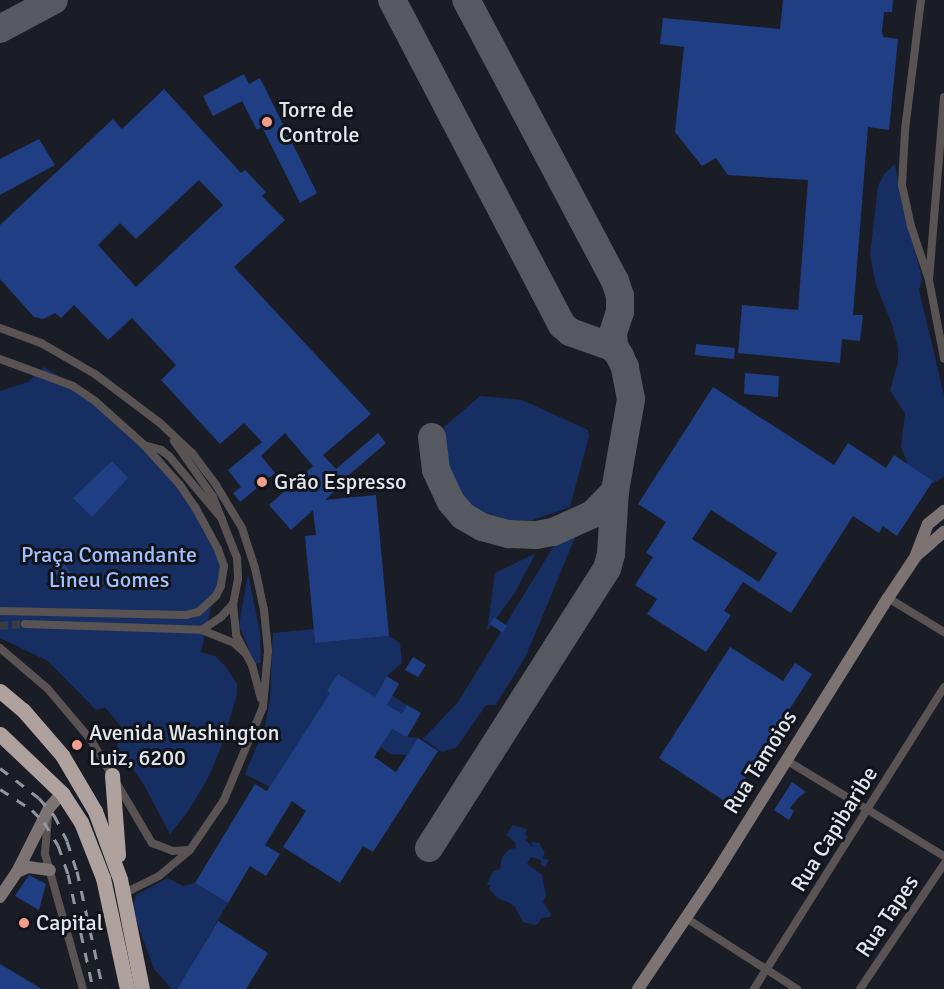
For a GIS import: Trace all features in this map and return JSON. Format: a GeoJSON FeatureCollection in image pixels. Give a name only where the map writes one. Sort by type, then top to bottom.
{"type":"FeatureCollection","features":[{"type":"Feature","properties":{"kind":"highway"},"geometry":{"type":"LineString","coordinates":[[0,691],[38,727],[76,776],[95,811],[121,887]]}},
{"type":"Feature","properties":{"kind":"highway"},"geometry":{"type":"LineString","coordinates":[[0,734],[62,794],[81,822],[94,849],[114,921],[127,989]]}},
{"type":"Feature","properties":{"kind":"highway"},"geometry":{"type":"LineString","coordinates":[[112,775],[121,887],[142,989]]}},
{"type":"Feature","properties":{"kind":"main road","name":"Rua Tamoios"},"geometry":{"type":"LineString","coordinates":[[638,989],[687,918],[916,556],[928,524],[944,511]]}},
{"type":"Feature","properties":{"kind":"main road","name":"Rua Tamoios"},"geometry":{"type":"LineString","coordinates":[[916,556],[944,532]]}},
{"type":"Feature","properties":{"kind":"main road"},"geometry":{"type":"LineString","coordinates":[[0,897],[17,872],[49,808],[62,794]]}},
{"type":"Feature","properties":{"kind":"main road"},"geometry":{"type":"LineString","coordinates":[[17,872],[28,867],[50,870]]}},
{"type":"Feature","properties":{"kind":"street"},"geometry":{"type":"LineString","coordinates":[[921,0],[905,131],[902,185],[928,280],[944,359]]}},
{"type":"Feature","properties":{"kind":"street"},"geometry":{"type":"LineString","coordinates":[[928,280],[944,97]]}},
{"type":"Feature","properties":{"kind":"street"},"geometry":{"type":"LineString","coordinates":[[0,328],[41,343],[71,360],[160,423],[192,453],[216,485],[242,528],[264,610],[268,651],[263,707],[224,800],[190,850],[159,876],[121,887]]}},
{"type":"Feature","properties":{"kind":"street"},"geometry":{"type":"LineString","coordinates":[[0,359],[73,386],[95,401],[144,445],[180,485],[218,549],[224,566],[216,596],[198,612],[186,615],[0,610]]}},
{"type":"Feature","properties":{"kind":"street"},"geometry":{"type":"LineString","coordinates":[[160,423],[213,497],[237,558],[238,579],[233,604],[233,627],[259,686],[263,707]]}},
{"type":"Feature","properties":{"kind":"street"},"geometry":{"type":"LineString","coordinates":[[144,445],[161,450],[169,456],[223,520]]}},
{"type":"Feature","properties":{"kind":"street"},"geometry":{"type":"LineString","coordinates":[[888,598],[944,632]]}},
{"type":"Feature","properties":{"kind":"street"},"geometry":{"type":"LineString","coordinates":[[202,630],[221,617],[233,604]]}},
{"type":"Feature","properties":{"kind":"street"},"geometry":{"type":"LineString","coordinates":[[25,624],[202,630],[234,643],[244,652]]}},
{"type":"Feature","properties":{"kind":"street"},"geometry":{"type":"LineString","coordinates":[[0,648],[30,671],[60,701],[91,740],[152,843],[173,851],[190,850]]}},
{"type":"Feature","properties":{"kind":"street","name":"Rua Capibaribe"},"geometry":{"type":"LineString","coordinates":[[754,989],[944,687]]}},
{"type":"Feature","properties":{"kind":"street"},"geometry":{"type":"LineString","coordinates":[[786,760],[944,856]]}},
{"type":"Feature","properties":{"kind":"street"},"geometry":{"type":"LineString","coordinates":[[49,808],[44,843],[83,989]]}},
{"type":"Feature","properties":{"kind":"street","name":"Rua Tapes"},"geometry":{"type":"LineString","coordinates":[[860,989],[944,864]]}},
{"type":"Feature","properties":{"kind":"street"},"geometry":{"type":"LineString","coordinates":[[687,918],[797,989]]}},
{"type":"Feature","properties":{"kind":"green space"},"geometry":{"type":"Polygon","coordinates":[[[895,164],[902,204],[922,278],[919,290],[944,395],[944,477],[933,483],[916,474],[908,464],[901,447],[905,414],[890,390],[898,363],[898,348],[893,327],[876,285],[870,255],[878,186],[884,174],[895,164]]]}},
{"type":"Feature","properties":{"kind":"green space","name":"Praça Comandante Lineu Gomes"},"geometry":{"type":"Polygon","coordinates":[[[44,367],[102,402],[158,453],[199,505],[221,547],[220,591],[211,607],[201,652],[215,656],[226,667],[237,684],[237,695],[221,747],[209,776],[189,810],[170,834],[144,785],[117,746],[122,728],[105,707],[96,710],[48,661],[0,638],[0,391],[28,382],[44,367]]]}},
{"type":"Feature","properties":{"kind":"green space"},"geometry":{"type":"Polygon","coordinates":[[[480,396],[522,400],[588,430],[589,436],[570,507],[533,520],[510,520],[486,513],[471,505],[463,496],[451,475],[444,427],[480,396]]]}},
{"type":"Feature","properties":{"kind":"green space"},"geometry":{"type":"Polygon","coordinates":[[[576,535],[526,656],[495,705],[486,705],[457,747],[442,752],[423,739],[458,702],[555,544],[576,535]]]}},
{"type":"Feature","properties":{"kind":"green space"},"geometry":{"type":"Polygon","coordinates":[[[536,553],[514,594],[487,631],[495,573],[536,553]]]}},
{"type":"Feature","properties":{"kind":"green space"},"geometry":{"type":"Polygon","coordinates":[[[248,574],[260,632],[261,663],[255,664],[239,625],[248,574]]]}},
{"type":"Feature","properties":{"kind":"green space"},"geometry":{"type":"Polygon","coordinates":[[[314,629],[315,643],[389,636],[400,643],[402,663],[387,676],[380,688],[407,705],[394,729],[407,737],[418,738],[407,755],[390,754],[324,702],[270,787],[245,774],[265,727],[270,698],[273,633],[314,629]],[[338,674],[328,691],[396,711],[338,674]]]}},
{"type":"Feature","properties":{"kind":"green space"},"geometry":{"type":"Polygon","coordinates":[[[513,825],[527,829],[525,834],[528,837],[525,840],[533,847],[531,842],[539,843],[545,853],[542,858],[549,860],[545,867],[541,865],[541,860],[531,857],[527,864],[542,875],[546,895],[543,902],[551,914],[550,917],[541,918],[535,925],[523,922],[515,907],[497,898],[489,889],[491,885],[487,885],[493,871],[500,869],[502,857],[510,849],[516,848],[515,842],[506,835],[513,825]]]}},
{"type":"Feature","properties":{"kind":"green space"},"geometry":{"type":"Polygon","coordinates":[[[168,878],[183,886],[195,883],[228,903],[177,989],[172,989],[154,969],[132,909],[136,895],[168,878]]]}},
{"type":"Feature","properties":{"kind":"building"},"geometry":{"type":"Polygon","coordinates":[[[783,0],[893,0],[892,12],[884,12],[882,31],[883,37],[898,39],[889,130],[868,127],[853,315],[863,315],[860,341],[842,339],[840,363],[738,353],[742,305],[798,310],[808,180],[728,175],[716,158],[702,166],[675,132],[684,47],[660,44],[663,18],[780,29],[783,0]]]}},
{"type":"Feature","properties":{"kind":"building","name":"Torre de Controle"},"geometry":{"type":"Polygon","coordinates":[[[244,74],[249,84],[260,78],[317,193],[300,203],[262,127],[257,130],[242,101],[213,116],[203,96],[244,74]]]}},
{"type":"Feature","properties":{"kind":"building"},"geometry":{"type":"Polygon","coordinates":[[[164,89],[241,173],[245,170],[266,192],[262,196],[285,220],[234,267],[371,414],[323,455],[336,469],[378,433],[386,443],[344,479],[346,481],[325,500],[376,495],[389,636],[315,643],[305,536],[316,535],[313,510],[291,530],[269,505],[313,466],[285,433],[261,456],[275,473],[240,502],[233,493],[241,487],[228,470],[262,442],[244,423],[220,444],[161,380],[176,365],[132,318],[108,340],[74,305],[61,318],[55,313],[43,319],[34,317],[0,279],[0,225],[113,119],[122,129],[164,89]],[[199,180],[136,239],[120,223],[98,245],[136,287],[223,205],[199,180]]]}},
{"type":"Feature","properties":{"kind":"building"},"geometry":{"type":"Polygon","coordinates":[[[39,139],[55,165],[0,195],[0,159],[39,139]]]}},
{"type":"Feature","properties":{"kind":"building"},"geometry":{"type":"Polygon","coordinates":[[[696,344],[735,348],[734,359],[695,355],[696,344]]]}},
{"type":"Feature","properties":{"kind":"building"},"geometry":{"type":"Polygon","coordinates":[[[745,373],[779,376],[778,397],[744,394],[745,373]]]}},
{"type":"Feature","properties":{"kind":"building"},"geometry":{"type":"Polygon","coordinates":[[[713,387],[834,465],[848,443],[886,468],[894,455],[933,481],[897,536],[883,526],[879,533],[853,516],[791,613],[743,582],[724,611],[731,615],[706,652],[647,614],[657,599],[635,585],[653,557],[646,553],[666,522],[638,504],[713,387]],[[711,510],[692,539],[759,582],[777,553],[711,510]]]}},
{"type":"Feature","properties":{"kind":"building"},"geometry":{"type":"Polygon","coordinates":[[[112,461],[128,478],[92,517],[73,498],[112,461]]]}},
{"type":"Feature","properties":{"kind":"building"},"geometry":{"type":"Polygon","coordinates":[[[61,560],[81,585],[71,592],[52,569],[61,560]]]}},
{"type":"Feature","properties":{"kind":"building"},"geometry":{"type":"Polygon","coordinates":[[[494,617],[507,626],[503,633],[490,624],[494,617]]]}},
{"type":"Feature","properties":{"kind":"building"},"geometry":{"type":"Polygon","coordinates":[[[730,647],[783,681],[795,663],[812,674],[729,804],[659,758],[730,647]]]}},
{"type":"Feature","properties":{"kind":"building"},"geometry":{"type":"Polygon","coordinates":[[[413,657],[426,665],[418,677],[405,670],[413,657]]]}},
{"type":"Feature","properties":{"kind":"building"},"geometry":{"type":"Polygon","coordinates":[[[338,674],[375,697],[387,676],[399,684],[387,705],[402,714],[407,705],[421,713],[407,737],[392,729],[374,757],[396,772],[418,738],[438,751],[373,852],[363,846],[340,883],[283,847],[306,811],[292,801],[265,845],[280,854],[266,876],[250,866],[228,903],[195,883],[255,784],[267,791],[330,693],[327,691],[338,674]]]}},
{"type":"Feature","properties":{"kind":"building"},"geometry":{"type":"Polygon","coordinates":[[[792,782],[806,792],[790,808],[794,811],[789,820],[774,810],[792,782]]]}},
{"type":"Feature","properties":{"kind":"building"},"geometry":{"type":"Polygon","coordinates":[[[29,875],[46,884],[39,910],[15,896],[29,875]]]}},
{"type":"Feature","properties":{"kind":"building"},"geometry":{"type":"Polygon","coordinates":[[[218,921],[268,953],[246,989],[177,989],[218,921]]]}},
{"type":"Feature","properties":{"kind":"building"},"geometry":{"type":"Polygon","coordinates":[[[0,964],[42,989],[0,989],[0,964]]]}},
{"type":"Feature","properties":{"kind":"taxiway"},"geometry":{"type":"LineString","coordinates":[[0,29],[54,0]]}},
{"type":"Feature","properties":{"kind":"taxiway"},"geometry":{"type":"LineString","coordinates":[[392,0],[562,325],[570,332],[612,347],[620,356]]}},
{"type":"Feature","properties":{"kind":"taxiway"},"geometry":{"type":"LineString","coordinates":[[429,848],[607,569],[611,554],[615,491],[631,399],[625,367],[614,345],[613,333],[620,312],[620,296],[615,281],[466,0]]}},
{"type":"Feature","properties":{"kind":"taxiway"},"geometry":{"type":"LineString","coordinates":[[432,437],[436,470],[451,502],[463,516],[482,527],[509,534],[536,535],[553,532],[593,514],[615,491]]}},
{"type":"Feature","properties":{"kind":"tunnel"},"geometry":{"type":"LineString","coordinates":[[0,626],[25,624]]}},
{"type":"Feature","properties":{"kind":"railway"},"geometry":{"type":"LineString","coordinates":[[0,768],[39,798],[54,815],[67,841],[77,871],[103,989]]}},
{"type":"Feature","properties":{"kind":"railway"},"geometry":{"type":"LineString","coordinates":[[0,789],[32,810],[44,822],[58,845],[68,874],[93,989]]}},
{"type":"Feature","properties":{"kind":"place","name":"Torre de Controle"},"geometry":{"type":"Point","coordinates":[267,122]}},
{"type":"Feature","properties":{"kind":"place","name":"Grão Espresso"},"geometry":{"type":"Point","coordinates":[262,482]}},
{"type":"Feature","properties":{"kind":"place","name":"Avenida Washington Luiz, 6200"},"geometry":{"type":"Point","coordinates":[77,745]}},
{"type":"Feature","properties":{"kind":"place","name":"Capital"},"geometry":{"type":"Point","coordinates":[24,923]}}]}
